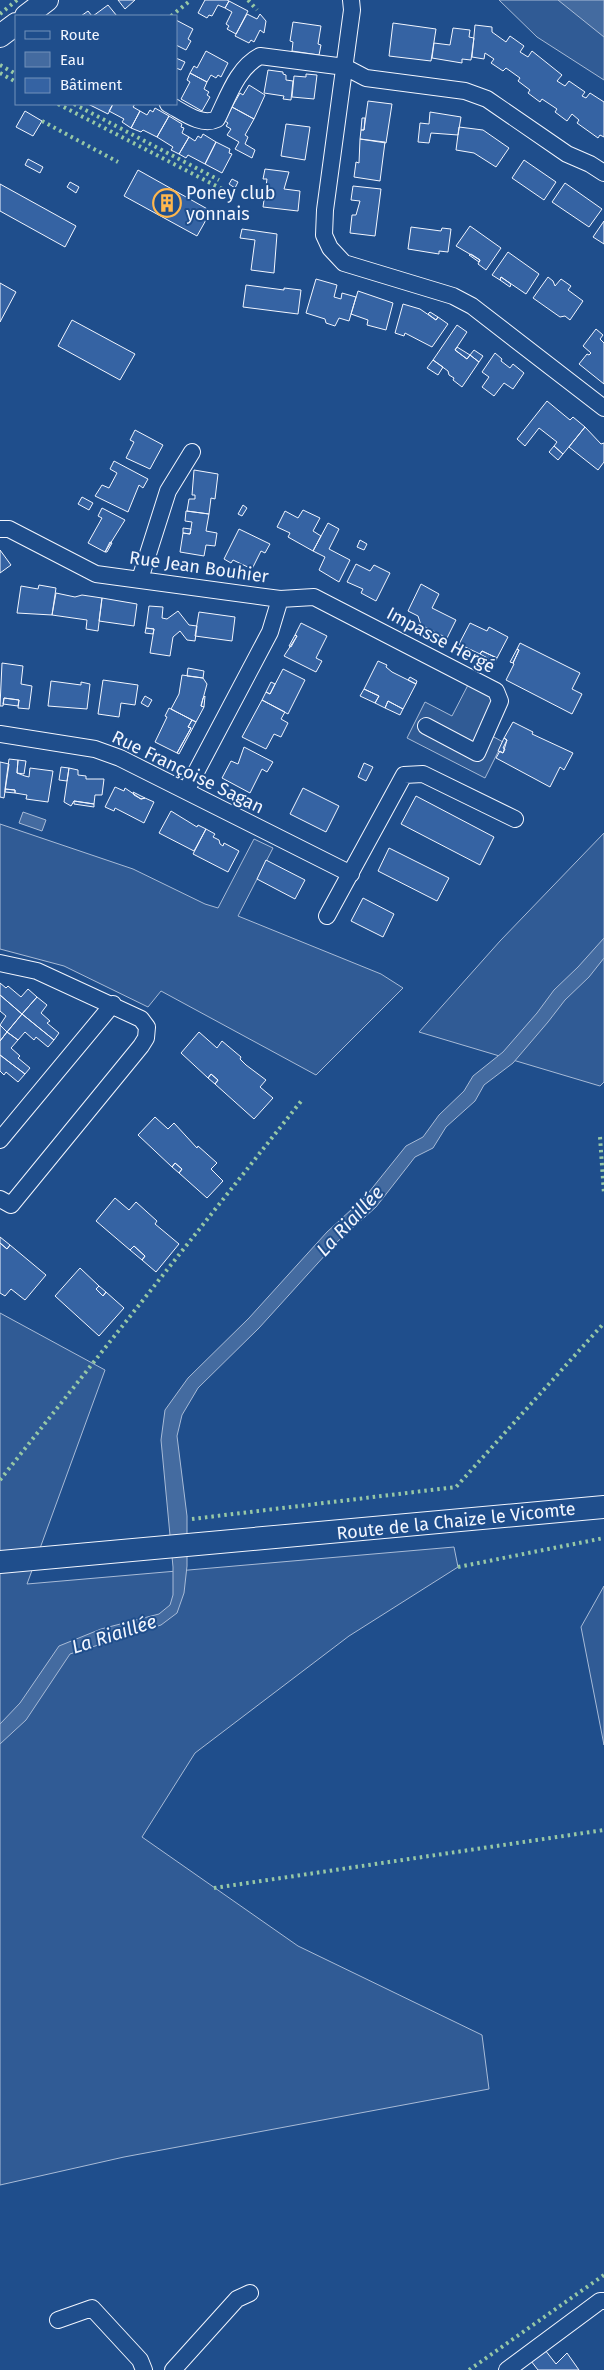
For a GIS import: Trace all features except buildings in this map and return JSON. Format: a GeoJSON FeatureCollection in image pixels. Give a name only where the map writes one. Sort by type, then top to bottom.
{"type":"FeatureCollection","features":[{"type":"Feature","properties":{"kind":"main road"},"geometry":{"type":"LineString","coordinates":[[27,15],[47,0]]}},
{"type":"Feature","properties":{"kind":"main road"},"geometry":{"type":"LineString","coordinates":[[0,36],[15,25]]}},
{"type":"Feature","properties":{"kind":"main road","name":"Route de la Chaize le Vicomte"},"geometry":{"type":"LineString","coordinates":[[0,1562],[604,1507]]}},
{"type":"Feature","properties":{"kind":"street"},"geometry":{"type":"LineString","coordinates":[[351,0],[352,10],[345,67],[324,210],[324,235],[330,248],[344,263],[453,296],[472,306],[604,408]]}},
{"type":"Feature","properties":{"kind":"street"},"geometry":{"type":"LineString","coordinates":[[170,105],[202,121],[211,122],[217,119],[243,69],[250,61],[260,56],[345,67],[366,78],[465,91],[487,99],[567,154],[590,164],[604,173]]}},
{"type":"Feature","properties":{"kind":"street"},"geometry":{"type":"LineString","coordinates":[[140,579],[168,491],[192,452]]}},
{"type":"Feature","properties":{"kind":"street","name":"Rue Jean Bouhier"},"geometry":{"type":"LineString","coordinates":[[0,529],[9,528],[79,567],[96,574],[280,599],[270,632],[186,791]]}},
{"type":"Feature","properties":{"kind":"street","name":"Impasse Hergé"},"geometry":{"type":"LineString","coordinates":[[280,599],[314,597],[496,691],[500,701],[477,753],[426,726]]}},
{"type":"Feature","properties":{"kind":"street","name":"Rue Françoise Sagan"},"geometry":{"type":"LineString","coordinates":[[0,734],[95,749],[120,758],[351,874]]}},
{"type":"Feature","properties":{"kind":"street"},"geometry":{"type":"LineString","coordinates":[[327,916],[404,775],[423,774],[515,819]]}},
{"type":"Feature","properties":{"kind":"street"},"geometry":{"type":"LineString","coordinates":[[0,963],[37,972],[113,1004],[141,1019],[147,1027],[146,1038],[141,1046],[11,1205],[0,1199]]}},
{"type":"Feature","properties":{"kind":"street"},"geometry":{"type":"LineString","coordinates":[[0,1140],[113,1004]]}},
{"type":"Feature","properties":{"kind":"street"},"geometry":{"type":"LineString","coordinates":[[173,2370],[237,2300],[250,2293]]}},
{"type":"Feature","properties":{"kind":"street"},"geometry":{"type":"LineString","coordinates":[[507,2370],[600,2301],[604,2301]]}},
{"type":"Feature","properties":{"kind":"street"},"geometry":{"type":"LineString","coordinates":[[58,2320],[92,2308],[140,2360],[144,2370]]}},
{"type":"Feature","properties":{"kind":"shaded area"},"geometry":{"type":"Polygon","coordinates":[[[499,0],[604,0],[604,80],[537,37],[499,0]]]}},
{"type":"Feature","properties":{"kind":"shaded area"},"geometry":{"type":"Polygon","coordinates":[[[468,685],[496,700],[481,730],[503,742],[485,778],[407,738],[425,702],[452,716],[468,685]]]}},
{"type":"Feature","properties":{"kind":"shaded area"},"geometry":{"type":"Polygon","coordinates":[[[0,824],[133,869],[205,904],[218,908],[254,839],[273,848],[238,916],[381,974],[403,988],[316,1075],[161,991],[148,1007],[64,966],[0,949],[0,824]]]}},
{"type":"Feature","properties":{"kind":"shaded area"},"geometry":{"type":"Polygon","coordinates":[[[604,833],[604,1082],[600,1086],[419,1032],[500,941],[604,833]]]}},
{"type":"Feature","properties":{"kind":"shaded area"},"geometry":{"type":"Polygon","coordinates":[[[0,1313],[105,1370],[27,1584],[454,1547],[458,1567],[349,1636],[195,1753],[142,1837],[298,1946],[482,2035],[489,2089],[124,2157],[0,2185],[0,1313]]]}},
{"type":"Feature","properties":{"kind":"shaded area"},"geometry":{"type":"Polygon","coordinates":[[[604,1586],[604,1745],[581,1627],[604,1586]]]}},
{"type":"Feature","properties":{"kind":"water"},"geometry":{"type":"Polygon","coordinates":[[[558,0],[604,0],[604,37],[558,0]]]}},
{"type":"Feature","properties":{"kind":"water"},"geometry":{"type":"Polygon","coordinates":[[[23,812],[46,820],[42,831],[19,823],[23,812]]]}},
{"type":"Feature","properties":{"kind":"water","name":"La Riaillée"},"geometry":{"type":"Polygon","coordinates":[[[604,938],[604,958],[589,977],[565,1000],[513,1063],[484,1085],[475,1101],[446,1127],[433,1148],[415,1157],[376,1207],[337,1242],[259,1328],[198,1388],[182,1415],[177,1436],[187,1516],[187,1566],[184,1593],[177,1613],[161,1625],[70,1654],[26,1720],[0,1744],[0,1724],[20,1703],[59,1646],[101,1629],[159,1614],[170,1605],[173,1595],[173,1567],[161,1440],[165,1410],[188,1378],[249,1318],[327,1232],[365,1197],[406,1146],[423,1137],[439,1115],[464,1091],[473,1076],[503,1052],[554,990],[604,938]]]}},
{"type":"Feature","properties":{"kind":"hedge"},"geometry":{"type":"LineString","coordinates":[[0,14],[17,0]]}},
{"type":"Feature","properties":{"kind":"hedge"},"geometry":{"type":"LineString","coordinates":[[172,15],[191,0]]}},
{"type":"Feature","properties":{"kind":"hedge"},"geometry":{"type":"LineString","coordinates":[[248,0],[257,10]]}},
{"type":"Feature","properties":{"kind":"hedge"},"geometry":{"type":"LineString","coordinates":[[0,65],[15,73]]}},
{"type":"Feature","properties":{"kind":"hedge"},"geometry":{"type":"LineString","coordinates":[[0,73],[15,81]]}},
{"type":"Feature","properties":{"kind":"hedge"},"geometry":{"type":"LineString","coordinates":[[60,105],[224,190]]}},
{"type":"Feature","properties":{"kind":"hedge"},"geometry":{"type":"LineString","coordinates":[[76,105],[219,180]]}},
{"type":"Feature","properties":{"kind":"hedge"},"geometry":{"type":"LineString","coordinates":[[42,121],[118,162]]}},
{"type":"Feature","properties":{"kind":"hedge"},"geometry":{"type":"LineString","coordinates":[[0,1480],[302,1100]]}},
{"type":"Feature","properties":{"kind":"hedge"},"geometry":{"type":"LineString","coordinates":[[600,1137],[604,1194]]}},
{"type":"Feature","properties":{"kind":"hedge"},"geometry":{"type":"LineString","coordinates":[[192,1519],[456,1487],[604,1323]]}},
{"type":"Feature","properties":{"kind":"hedge"},"geometry":{"type":"LineString","coordinates":[[458,1567],[604,1538]]}},
{"type":"Feature","properties":{"kind":"hedge"},"geometry":{"type":"LineString","coordinates":[[214,1888],[604,1830]]}},
{"type":"Feature","properties":{"kind":"hedge"},"geometry":{"type":"LineString","coordinates":[[469,2370],[604,2275]]}},
{"type":"Feature","properties":{"kind":"place","name":"Poney club yonnais"},"geometry":{"type":"Point","coordinates":[167,203]}}]}
